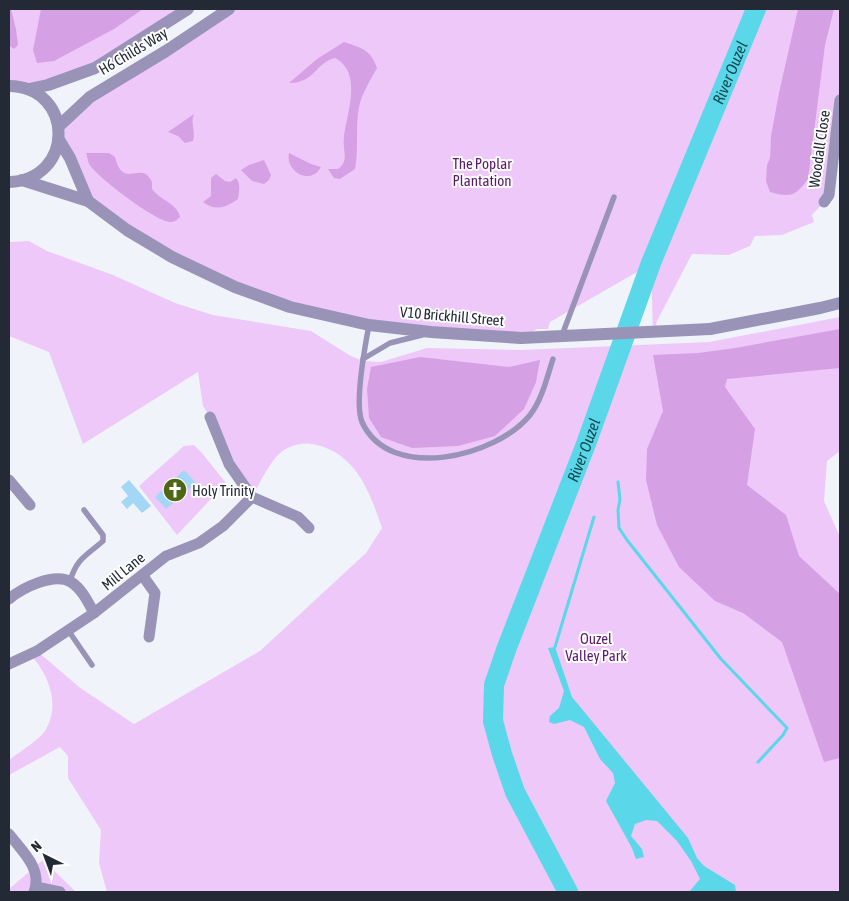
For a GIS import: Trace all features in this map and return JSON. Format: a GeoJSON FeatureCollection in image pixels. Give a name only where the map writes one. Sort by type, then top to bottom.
{"type":"FeatureCollection","features":[{"type":"Feature","properties":{"kind":"street","name":"H6 Childs Way"},"geometry":{"type":"LineString","coordinates":[[29,89],[48,85],[95,68],[188,9]]}},
{"type":"Feature","properties":{"kind":"street","name":"H6 Childs Way"},"geometry":{"type":"LineString","coordinates":[[59,126],[90,97],[166,52],[229,9]]}},
{"type":"Feature","properties":{"kind":"street"},"geometry":{"type":"LineString","coordinates":[[9,85],[29,89],[46,100],[52,108],[59,126],[59,140],[47,166],[40,172],[17,181]]}},
{"type":"Feature","properties":{"kind":"street","name":"Woodall Close"},"geometry":{"type":"LineString","coordinates":[[824,202],[829,194],[840,100]]}},
{"type":"Feature","properties":{"kind":"street","name":"V10 Brickhill Street"},"geometry":{"type":"LineString","coordinates":[[59,140],[70,158],[88,200]]}},
{"type":"Feature","properties":{"kind":"street","name":"V10 Brickhill Street"},"geometry":{"type":"LineString","coordinates":[[17,181],[88,200],[127,230],[172,258],[235,287],[290,307],[369,325],[431,332],[521,338],[710,329],[840,303]]}},
{"type":"Feature","properties":{"kind":"street"},"geometry":{"type":"LineString","coordinates":[[210,417],[229,464],[252,497],[298,517],[309,528]]}},
{"type":"Feature","properties":{"kind":"street"},"geometry":{"type":"LineString","coordinates":[[9,480],[30,505]]}},
{"type":"Feature","properties":{"kind":"street","name":"Mill Lane"},"geometry":{"type":"LineString","coordinates":[[9,664],[36,650],[94,613],[166,556],[199,543],[223,526],[252,497]]}},
{"type":"Feature","properties":{"kind":"street"},"geometry":{"type":"LineString","coordinates":[[143,576],[155,592],[149,636]]}},
{"type":"Feature","properties":{"kind":"street"},"geometry":{"type":"LineString","coordinates":[[9,599],[17,592],[57,578],[70,581],[82,592],[94,613]]}},
{"type":"Feature","properties":{"kind":"street"},"geometry":{"type":"LineString","coordinates":[[9,834],[36,872],[36,889],[60,892]]}},
{"type":"Feature","properties":{"kind":"lane"},"geometry":{"type":"LineString","coordinates":[[564,330],[614,197]]}},
{"type":"Feature","properties":{"kind":"lane"},"geometry":{"type":"LineString","coordinates":[[369,325],[363,359],[360,408],[362,421],[369,433],[389,450],[402,456],[430,458],[470,451],[505,436],[531,414],[538,401],[553,359]]}},
{"type":"Feature","properties":{"kind":"lane"},"geometry":{"type":"LineString","coordinates":[[363,359],[390,343],[431,332]]}},
{"type":"Feature","properties":{"kind":"lane"},"geometry":{"type":"LineString","coordinates":[[70,581],[74,568],[80,559],[103,541],[103,535],[84,510]]}},
{"type":"Feature","properties":{"kind":"lane"},"geometry":{"type":"LineString","coordinates":[[68,630],[92,665]]}},
{"type":"Feature","properties":{"kind":"green space"},"geometry":{"type":"Polygon","coordinates":[[[9,9],[188,9],[95,68],[48,85],[9,85],[9,9]]]}},
{"type":"Feature","properties":{"kind":"green space","name":"The Poplar Plantation"},"geometry":{"type":"Polygon","coordinates":[[[229,9],[840,9],[840,100],[824,202],[812,215],[814,222],[782,235],[755,236],[750,246],[729,255],[692,254],[657,321],[653,335],[651,264],[550,322],[548,329],[537,329],[521,338],[369,325],[235,287],[88,201],[59,126],[229,9]]]}},
{"type":"Feature","properties":{"kind":"green space","name":"Ouzel Valley Park"},"geometry":{"type":"Polygon","coordinates":[[[29,241],[47,251],[113,275],[175,303],[213,315],[311,331],[349,355],[363,361],[381,362],[427,348],[520,350],[709,342],[840,317],[840,451],[827,461],[824,501],[840,537],[840,892],[107,892],[99,863],[101,830],[68,778],[68,756],[60,747],[9,775],[9,760],[34,742],[45,731],[52,711],[51,691],[43,671],[30,654],[37,651],[79,687],[134,724],[260,651],[366,553],[382,528],[367,489],[352,466],[331,450],[317,445],[302,444],[291,446],[278,455],[252,497],[203,406],[198,372],[83,444],[49,352],[9,336],[9,242],[29,241]]]}},
{"type":"Feature","properties":{"kind":"green space"},"geometry":{"type":"Polygon","coordinates":[[[194,445],[226,483],[177,535],[139,486],[184,446],[194,445]]]}},
{"type":"Feature","properties":{"kind":"green space"},"geometry":{"type":"Polygon","coordinates":[[[43,860],[76,892],[9,892],[9,889],[43,860]]]}},
{"type":"Feature","properties":{"kind":"shaded area"},"geometry":{"type":"Polygon","coordinates":[[[9,9],[11,9],[16,29],[18,45],[14,49],[10,46],[9,9]]]}},
{"type":"Feature","properties":{"kind":"shaded area"},"geometry":{"type":"Polygon","coordinates":[[[41,9],[143,9],[114,29],[54,61],[37,63],[33,50],[41,9]]]}},
{"type":"Feature","properties":{"kind":"shaded area"},"geometry":{"type":"Polygon","coordinates":[[[798,9],[834,9],[825,45],[808,179],[796,192],[783,195],[770,192],[766,181],[767,165],[770,158],[771,136],[779,93],[798,9]]]}},
{"type":"Feature","properties":{"kind":"shaded area"},"geometry":{"type":"Polygon","coordinates":[[[344,42],[369,53],[377,68],[360,102],[355,169],[340,179],[334,178],[328,169],[338,169],[342,166],[345,159],[344,137],[351,94],[349,73],[344,65],[335,58],[323,64],[304,80],[289,83],[317,59],[344,42]]]}},
{"type":"Feature","properties":{"kind":"shaded area"},"geometry":{"type":"Polygon","coordinates":[[[194,114],[193,141],[185,143],[178,136],[168,132],[194,114]]]}},
{"type":"Feature","properties":{"kind":"shaded area"},"geometry":{"type":"Polygon","coordinates":[[[86,153],[109,153],[115,157],[121,171],[130,174],[143,173],[147,175],[152,182],[152,189],[155,193],[172,205],[180,217],[176,221],[170,222],[140,207],[94,170],[89,164],[86,153]]]}},
{"type":"Feature","properties":{"kind":"shaded area"},"geometry":{"type":"Polygon","coordinates":[[[289,153],[321,167],[317,173],[311,176],[300,174],[291,166],[289,153]]]}},
{"type":"Feature","properties":{"kind":"shaded area"},"geometry":{"type":"Polygon","coordinates":[[[264,160],[271,175],[264,184],[252,181],[241,170],[249,165],[264,160]]]}},
{"type":"Feature","properties":{"kind":"shaded area"},"geometry":{"type":"Polygon","coordinates":[[[216,174],[225,181],[230,182],[236,178],[239,185],[238,199],[217,208],[203,202],[211,196],[211,178],[216,174]]]}},
{"type":"Feature","properties":{"kind":"shaded area"},"geometry":{"type":"Polygon","coordinates":[[[840,329],[840,368],[727,379],[725,387],[755,429],[747,485],[786,515],[799,556],[840,594],[840,758],[824,762],[782,642],[743,613],[715,601],[679,567],[657,525],[646,480],[647,449],[663,411],[653,355],[698,353],[735,348],[840,329]]]}},
{"type":"Feature","properties":{"kind":"shaded area"},"geometry":{"type":"Polygon","coordinates":[[[420,357],[509,367],[540,360],[536,382],[524,409],[495,436],[458,446],[412,448],[381,437],[369,418],[367,389],[371,367],[420,357]]]}},
{"type":"Feature","properties":{"kind":"water"},"geometry":{"type":"Polygon","coordinates":[[[555,647],[572,697],[688,838],[697,858],[704,866],[735,885],[736,892],[689,892],[700,879],[691,861],[677,841],[657,821],[646,820],[635,824],[631,836],[642,849],[644,857],[636,859],[632,848],[606,801],[615,783],[613,773],[600,759],[584,727],[570,720],[554,724],[549,722],[550,716],[559,708],[564,691],[548,648],[555,647]]]}},
{"type":"Feature","properties":{"kind":"building","name":"Holy Trinity"},"geometry":{"type":"Polygon","coordinates":[[[184,470],[196,483],[166,509],[155,497],[184,470]]]}},
{"type":"Feature","properties":{"kind":"building"},"geometry":{"type":"Polygon","coordinates":[[[129,480],[151,506],[142,513],[133,503],[127,509],[121,502],[128,496],[121,487],[129,480]]]}},
{"type":"Feature","properties":{"kind":"waterway","name":"River Ouzel"},"geometry":{"type":"LineString","coordinates":[[568,892],[515,792],[493,721],[494,685],[586,444],[651,263],[756,9]]}},
{"type":"Feature","properties":{"kind":"waterway"},"geometry":{"type":"LineString","coordinates":[[618,482],[620,499],[618,510],[619,528],[627,540],[721,659],[787,728],[758,762]]}},
{"type":"Feature","properties":{"kind":"waterway"},"geometry":{"type":"LineString","coordinates":[[555,647],[594,517]]}},
{"type":"Feature","properties":{"kind":"place","name":"Holy Trinity"},"geometry":{"type":"Point","coordinates":[175,490]}}]}
